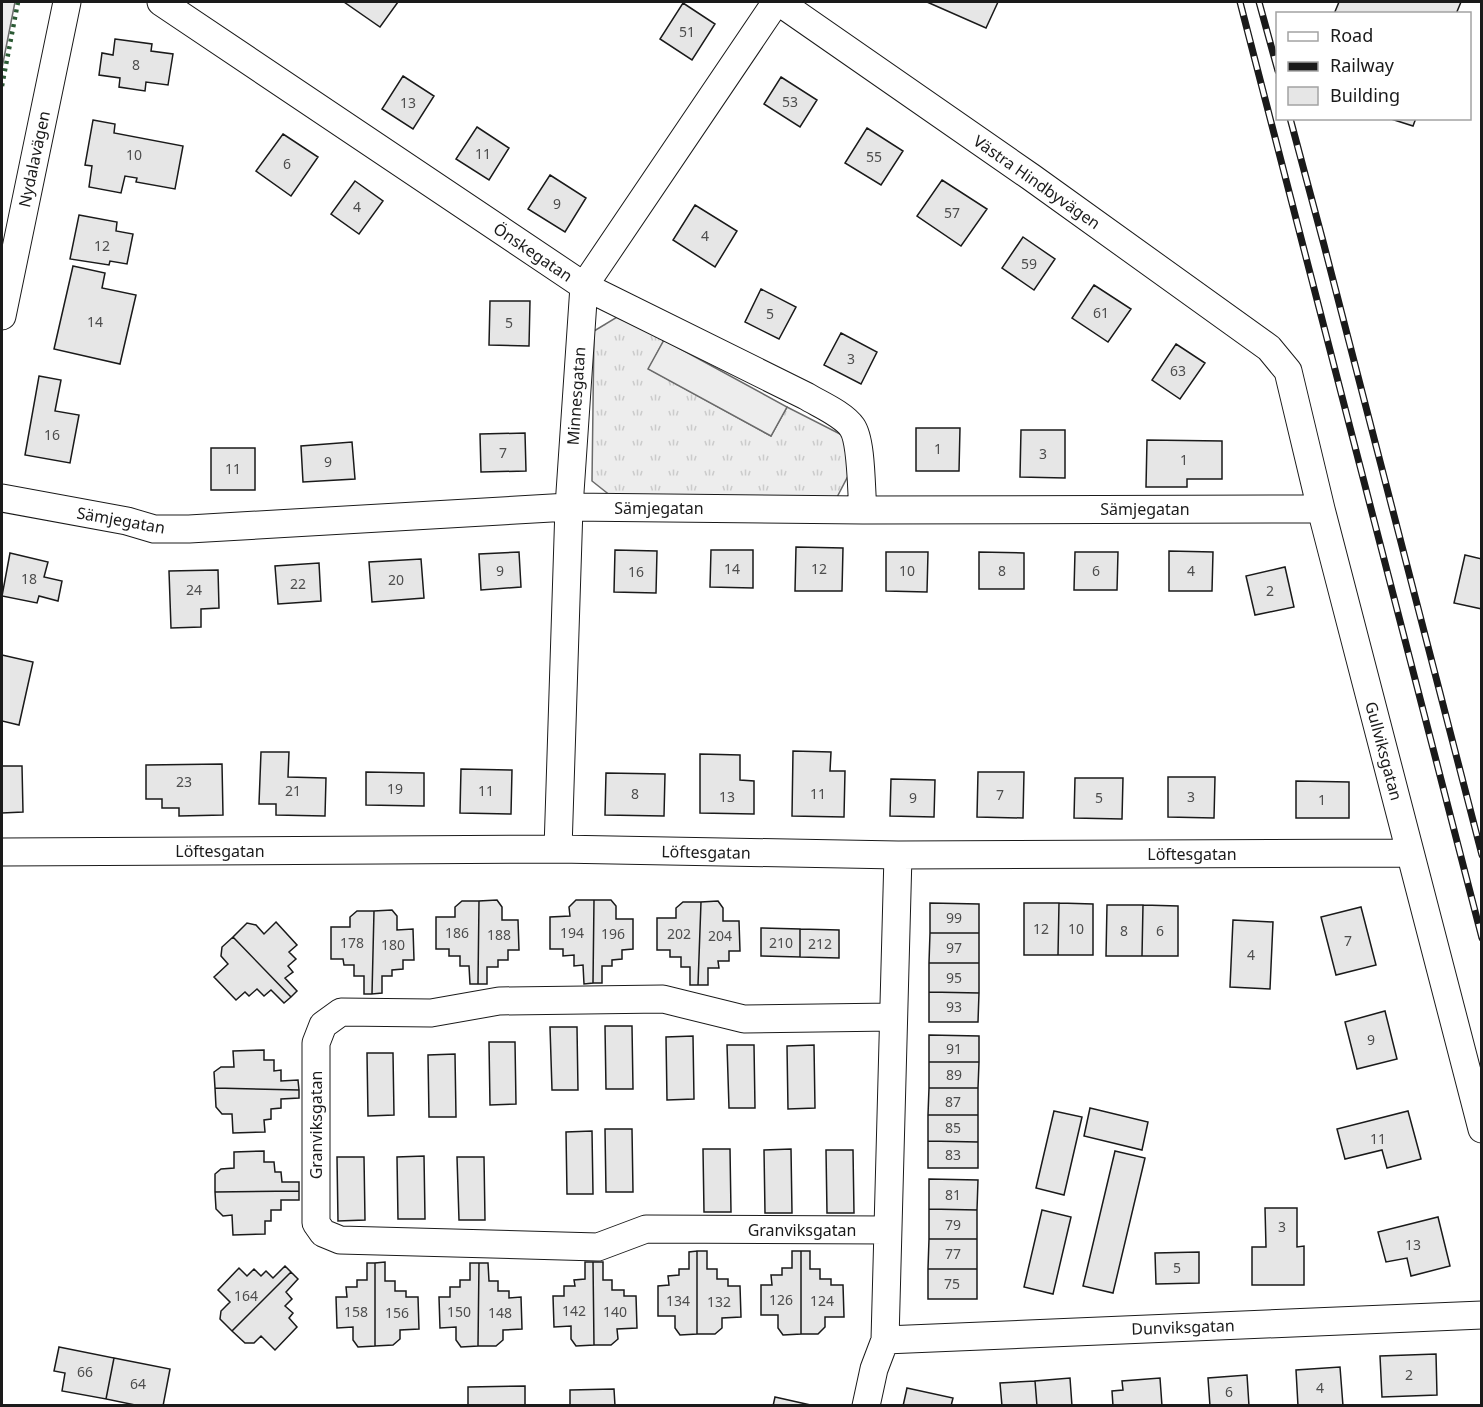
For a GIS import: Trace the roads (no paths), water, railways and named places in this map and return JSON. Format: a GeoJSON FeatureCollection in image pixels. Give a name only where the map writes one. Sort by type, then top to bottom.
{"type":"FeatureCollection","features":[{"type":"Feature","properties":{"kind":"street","name":"Nydalavägen"},"geometry":{"type":"LineString","coordinates":[[2,316],[67,2]]}},
{"type":"Feature","properties":{"kind":"street","name":"Önskegatan"},"geometry":{"type":"LineString","coordinates":[[161,2],[584,286],[806,396],[851,425],[858,437],[863,510]]}},
{"type":"Feature","properties":{"kind":"street"},"geometry":{"type":"LineString","coordinates":[[584,286],[778,2]]}},
{"type":"Feature","properties":{"kind":"street","name":"Västra Hindbyvägen"},"geometry":{"type":"LineString","coordinates":[[778,2],[1041,184],[1269,348],[1287,371]]}},
{"type":"Feature","properties":{"kind":"street","name":"Minnesgatan"},"geometry":{"type":"LineString","coordinates":[[558,849],[569,507],[584,286]]}},
{"type":"Feature","properties":{"kind":"street","name":"Gullviksgatan"},"geometry":{"type":"LineString","coordinates":[[1287,371],[1482,1129]]}},
{"type":"Feature","properties":{"kind":"street","name":"Sämjegatan"},"geometry":{"type":"LineString","coordinates":[[2,498],[127,521],[154,529],[569,507],[863,510],[1321,509]]}},
{"type":"Feature","properties":{"kind":"street","name":"Löftesgatan"},"geometry":{"type":"LineString","coordinates":[[2,852],[558,849],[898,855],[1410,853]]}},
{"type":"Feature","properties":{"kind":"street"},"geometry":{"type":"LineString","coordinates":[[866,1406],[874,1369],[885,1340],[898,855]]}},
{"type":"Feature","properties":{"kind":"street","name":"Granviksgatan"},"geometry":{"type":"LineString","coordinates":[[888,1230],[646,1229],[598,1247],[340,1240],[323,1233],[316,1223],[316,1043],[323,1024],[341,1012],[431,1013],[499,1001],[663,999],[744,1019],[893,1017]]}},
{"type":"Feature","properties":{"kind":"street","name":"Dunviksgatan"},"geometry":{"type":"LineString","coordinates":[[885,1340],[1482,1315]]}},
{"type":"Feature","properties":{"kind":"railway"},"geometry":{"type":"LineString","coordinates":[[1240,2],[1482,938]]}},
{"type":"Feature","properties":{"kind":"railway"},"geometry":{"type":"LineString","coordinates":[[1259,2],[1276,64]]}},
{"type":"Feature","properties":{"kind":"railway"},"geometry":{"type":"LineString","coordinates":[[1291,120],[1482,855]]}}]}
